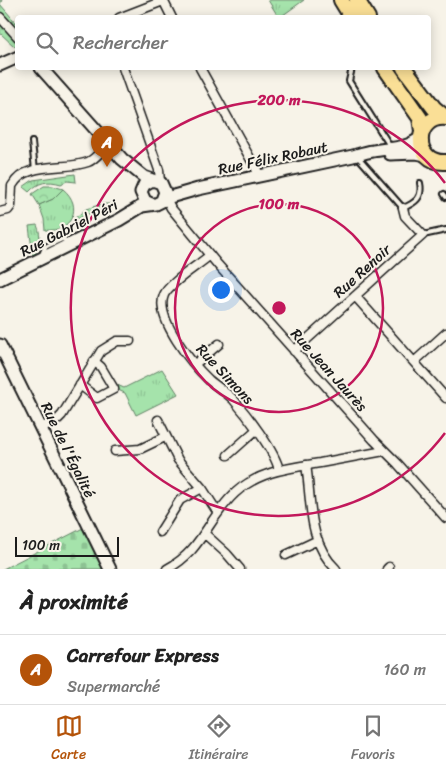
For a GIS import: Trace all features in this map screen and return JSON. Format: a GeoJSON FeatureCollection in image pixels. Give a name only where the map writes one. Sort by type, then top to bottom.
{"type":"FeatureCollection","features":[{"type":"Feature","properties":{"kind":"highway"},"geometry":{"type":"LineString","coordinates":[[341,0],[350,15]]}},
{"type":"Feature","properties":{"kind":"highway"},"geometry":{"type":"LineString","coordinates":[[357,0],[366,15]]}},
{"type":"Feature","properties":{"kind":"highway"},"geometry":{"type":"LineString","coordinates":[[386,70],[420,118],[422,147],[426,155],[434,161],[445,162]]}},
{"type":"Feature","properties":{"kind":"highway"},"geometry":{"type":"LineString","coordinates":[[405,70],[432,106],[446,118]]}},
{"type":"Feature","properties":{"kind":"highway"},"geometry":{"type":"LineString","coordinates":[[421,134],[432,120],[446,118]]}},
{"type":"Feature","properties":{"kind":"street"},"geometry":{"type":"LineString","coordinates":[[126,15],[163,0],[170,15]]}},
{"type":"Feature","properties":{"kind":"street"},"geometry":{"type":"LineString","coordinates":[[0,17],[15,34]]}},
{"type":"Feature","properties":{"kind":"street"},"geometry":{"type":"LineString","coordinates":[[0,64],[15,58]]}},
{"type":"Feature","properties":{"kind":"street"},"geometry":{"type":"LineString","coordinates":[[44,70],[122,159],[160,194]]}},
{"type":"Feature","properties":{"kind":"street","name":"Rue Jean Jaurès"},"geometry":{"type":"LineString","coordinates":[[124,70],[159,170],[160,194],[210,255],[446,518]]}},
{"type":"Feature","properties":{"kind":"street"},"geometry":{"type":"LineString","coordinates":[[201,70],[260,176]]}},
{"type":"Feature","properties":{"kind":"street","name":"Rue Félix Robaut"},"geometry":{"type":"LineString","coordinates":[[160,194],[179,194],[409,144],[421,134]]}},
{"type":"Feature","properties":{"kind":"street"},"geometry":{"type":"LineString","coordinates":[[0,212],[8,210],[12,206],[12,187],[14,182],[25,173],[88,162],[109,144]]}},
{"type":"Feature","properties":{"kind":"street","name":"Rue Félix Robaut"},"geometry":{"type":"LineString","coordinates":[[355,156],[416,153],[426,155]]}},
{"type":"Feature","properties":{"kind":"street","name":"Rue Félix Robaut"},"geometry":{"type":"LineString","coordinates":[[160,194],[176,190],[198,189]]}},
{"type":"Feature","properties":{"kind":"street","name":"Rue Gabriel Péri"},"geometry":{"type":"LineString","coordinates":[[0,279],[122,219],[160,194]]}},
{"type":"Feature","properties":{"kind":"street"},"geometry":{"type":"LineString","coordinates":[[176,215],[174,204],[179,194]]}},
{"type":"Feature","properties":{"kind":"street"},"geometry":{"type":"LineString","coordinates":[[403,208],[405,216],[423,235]]}},
{"type":"Feature","properties":{"kind":"street","name":"Rue Renoir"},"geometry":{"type":"LineString","coordinates":[[294,350],[423,235]]}},
{"type":"Feature","properties":{"kind":"street","name":"Rue Simons"},"geometry":{"type":"LineString","coordinates":[[210,255],[165,293],[162,302],[168,326],[195,364],[210,381],[233,399],[274,454],[279,470]]}},
{"type":"Feature","properties":{"kind":"street"},"geometry":{"type":"LineString","coordinates":[[355,296],[446,398]]}},
{"type":"Feature","properties":{"kind":"street"},"geometry":{"type":"LineString","coordinates":[[414,362],[446,333]]}},
{"type":"Feature","properties":{"kind":"street"},"geometry":{"type":"LineString","coordinates":[[40,428],[62,415],[101,351],[113,343],[130,341]]}},
{"type":"Feature","properties":{"kind":"street"},"geometry":{"type":"LineString","coordinates":[[195,364],[220,344]]}},
{"type":"Feature","properties":{"kind":"street","name":"Rue de l'Égalité"},"geometry":{"type":"LineString","coordinates":[[0,345],[110,569]]}},
{"type":"Feature","properties":{"kind":"street"},"geometry":{"type":"LineString","coordinates":[[80,385],[97,398],[114,389],[101,368],[94,361]]}},
{"type":"Feature","properties":{"kind":"street"},"geometry":{"type":"LineString","coordinates":[[158,420],[178,460],[202,488],[218,513]]}},
{"type":"Feature","properties":{"kind":"street"},"geometry":{"type":"LineString","coordinates":[[228,455],[256,430]]}},
{"type":"Feature","properties":{"kind":"street"},"geometry":{"type":"LineString","coordinates":[[115,451],[140,449],[165,437]]}},
{"type":"Feature","properties":{"kind":"street"},"geometry":{"type":"LineString","coordinates":[[167,569],[190,553],[230,497],[247,483],[260,476],[279,470],[384,451]]}},
{"type":"Feature","properties":{"kind":"street"},"geometry":{"type":"LineString","coordinates":[[306,465],[311,514],[318,540],[326,557],[336,569]]}},
{"type":"Feature","properties":{"kind":"street"},"geometry":{"type":"LineString","coordinates":[[160,532],[180,500],[202,488]]}},
{"type":"Feature","properties":{"kind":"street"},"geometry":{"type":"LineString","coordinates":[[205,534],[240,569]]}},
{"type":"Feature","properties":{"kind":"street"},"geometry":{"type":"LineString","coordinates":[[286,555],[318,540]]}},
{"type":"Feature","properties":{"kind":"lane"},"geometry":{"type":"LineString","coordinates":[[351,70],[348,81],[391,148]]}},
{"type":"Feature","properties":{"kind":"lane"},"geometry":{"type":"LineString","coordinates":[[32,142],[35,170]]}},
{"type":"Feature","properties":{"kind":"lane"},"geometry":{"type":"LineString","coordinates":[[355,156],[403,208],[418,199],[421,190],[420,183]]}},
{"type":"Feature","properties":{"kind":"lane"},"geometry":{"type":"LineString","coordinates":[[423,235],[446,230]]}},
{"type":"Feature","properties":{"kind":"green space"},"geometry":{"type":"Polygon","coordinates":[[[268,0],[304,0],[283,15],[277,15],[268,0]]]}},
{"type":"Feature","properties":{"kind":"green space"},"geometry":{"type":"Polygon","coordinates":[[[0,4],[15,22],[15,47],[0,33],[0,4]]]}},
{"type":"Feature","properties":{"kind":"green space"},"geometry":{"type":"Polygon","coordinates":[[[75,174],[76,182],[67,181],[61,184],[44,183],[36,186],[29,192],[23,187],[33,180],[75,174]]]}},
{"type":"Feature","properties":{"kind":"green space"},"geometry":{"type":"Polygon","coordinates":[[[44,186],[63,189],[53,199],[39,205],[32,194],[44,186]]]}},
{"type":"Feature","properties":{"kind":"green space"},"geometry":{"type":"Polygon","coordinates":[[[63,189],[73,203],[72,217],[62,227],[54,230],[45,230],[44,219],[39,205],[53,199],[63,189]]]}},
{"type":"Feature","properties":{"kind":"green space"},"geometry":{"type":"Polygon","coordinates":[[[102,204],[112,204],[112,208],[109,209],[106,205],[78,219],[78,222],[74,219],[86,209],[102,204]]]}},
{"type":"Feature","properties":{"kind":"green space"},"geometry":{"type":"Polygon","coordinates":[[[37,225],[40,241],[33,257],[29,226],[37,225]]]}},
{"type":"Feature","properties":{"kind":"green space"},"geometry":{"type":"Polygon","coordinates":[[[162,369],[178,394],[136,415],[125,393],[120,391],[115,384],[124,388],[162,369]]]}},
{"type":"Feature","properties":{"kind":"green space"},"geometry":{"type":"Polygon","coordinates":[[[83,528],[103,569],[3,569],[83,528]]]}},
{"type":"Feature","properties":{"kind":"place","name":"Carrefour Express"},"geometry":{"type":"Point","coordinates":[107,167]}}]}
